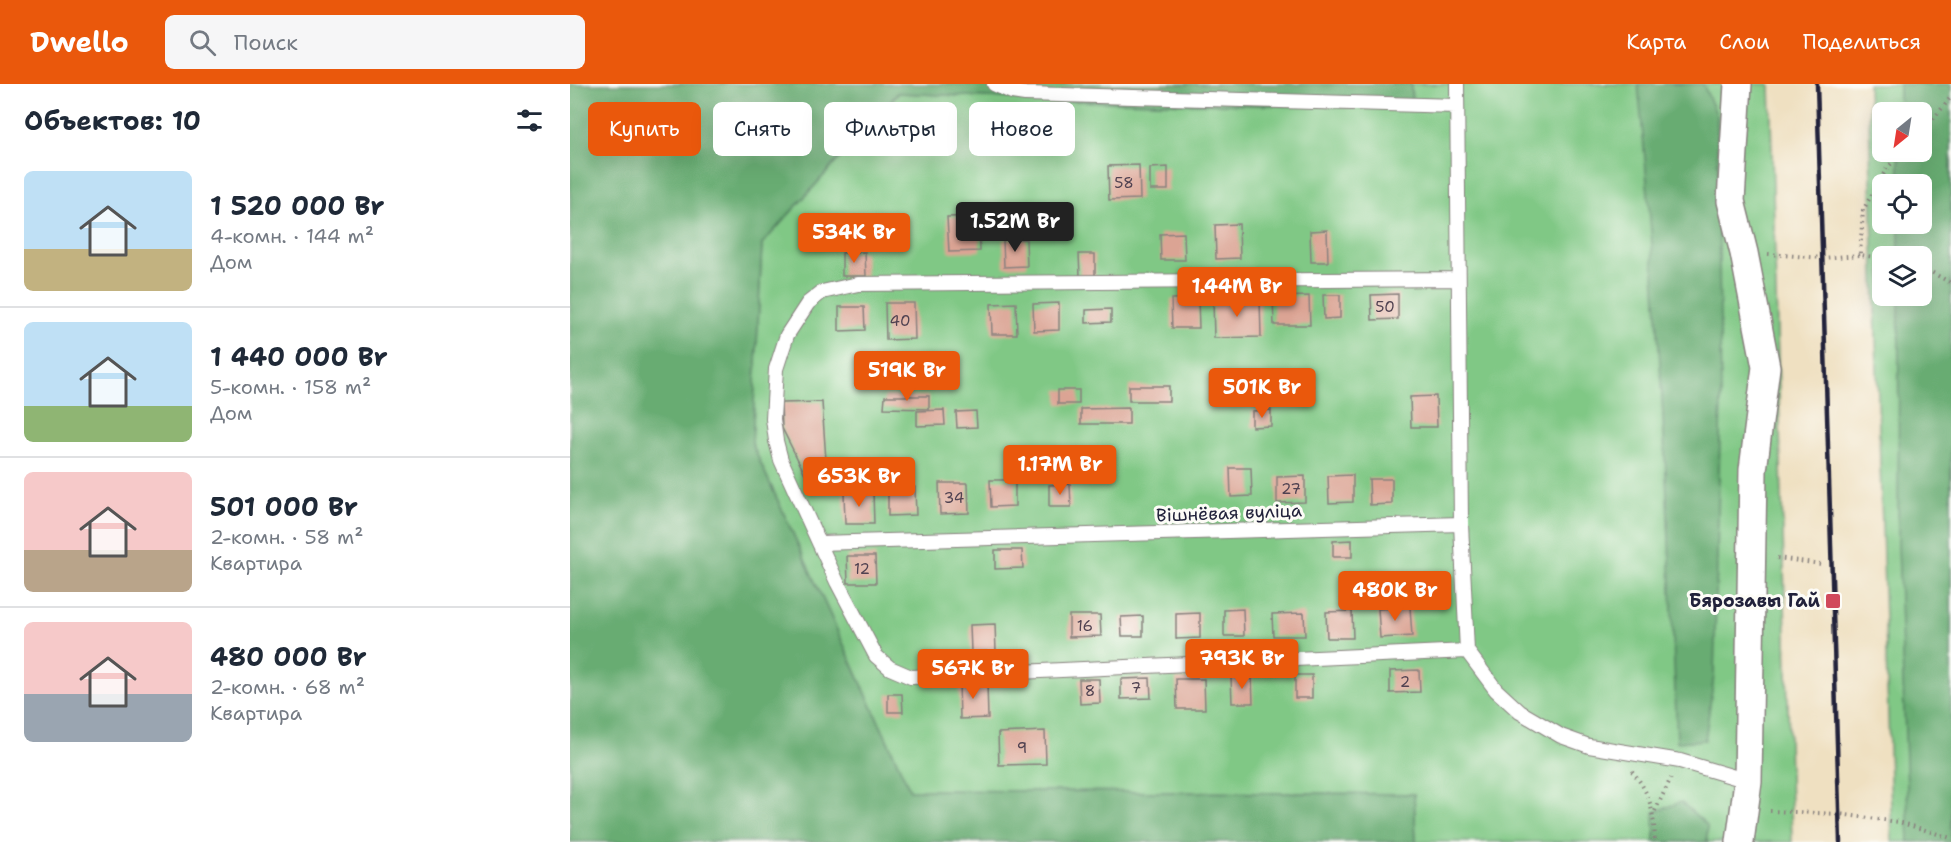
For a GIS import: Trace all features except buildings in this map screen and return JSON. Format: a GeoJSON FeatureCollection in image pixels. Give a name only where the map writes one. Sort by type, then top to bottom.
{"type":"FeatureCollection","features":[{"type":"Feature","properties":{"kind":"street"},"geometry":{"type":"LineString","coordinates":[[1738,84],[1731,201],[1744,253],[1766,367],[1753,470],[1748,781],[1740,842]]}},
{"type":"Feature","properties":{"kind":"lane"},"geometry":{"type":"LineString","coordinates":[[994,84],[1012,92],[1025,94],[1457,105]]}},
{"type":"Feature","properties":{"kind":"lane"},"geometry":{"type":"LineString","coordinates":[[1457,84],[1461,524],[1467,651],[1496,690],[1520,712],[1562,736],[1608,750],[1680,761],[1748,781]]}},
{"type":"Feature","properties":{"kind":"lane"},"geometry":{"type":"LineString","coordinates":[[1457,279],[858,284],[822,292],[808,303],[797,317],[787,335],[776,369],[773,419],[781,460],[819,543],[876,656],[890,668],[911,677],[1467,651]]}},
{"type":"Feature","properties":{"kind":"lane","name":"Вішнёвая вуліца"},"geometry":{"type":"LineString","coordinates":[[819,543],[1461,524]]}},
{"type":"Feature","properties":{"kind":"path"},"geometry":{"type":"LineString","coordinates":[[1932,121],[1951,97]]}},
{"type":"Feature","properties":{"kind":"path"},"geometry":{"type":"LineString","coordinates":[[1860,255],[1863,210],[1887,168],[1893,162]]}},
{"type":"Feature","properties":{"kind":"path"},"geometry":{"type":"LineString","coordinates":[[1744,253],[1823,258],[1860,255],[1872,257]]}},
{"type":"Feature","properties":{"kind":"path"},"geometry":{"type":"LineString","coordinates":[[1932,273],[1951,283]]}},
{"type":"Feature","properties":{"kind":"path"},"geometry":{"type":"LineString","coordinates":[[1751,554],[1821,564]]}},
{"type":"Feature","properties":{"kind":"path"},"geometry":{"type":"LineString","coordinates":[[1608,750],[1643,784],[1654,812],[1655,842]]}},
{"type":"Feature","properties":{"kind":"path"},"geometry":{"type":"LineString","coordinates":[[1654,812],[1680,761]]}},
{"type":"Feature","properties":{"kind":"path"},"geometry":{"type":"LineString","coordinates":[[1745,809],[1849,815],[1899,822],[1951,838]]}},
{"type":"Feature","properties":{"kind":"green space"},"geometry":{"type":"Polygon","coordinates":[[[570,84],[1411,84],[1412,108],[1071,101],[898,93],[890,102],[824,102],[824,156],[841,156],[762,244],[752,444],[910,790],[1414,794],[1416,842],[570,842],[570,84]]]}},
{"type":"Feature","properties":{"kind":"green space"},"geometry":{"type":"Polygon","coordinates":[[[1411,84],[1770,84],[1792,842],[1416,842],[1414,794],[910,790],[752,444],[762,244],[842,156],[957,156],[957,102],[891,102],[899,93],[1071,101],[1412,108],[1411,84]]]}},
{"type":"Feature","properties":{"kind":"green space"},"geometry":{"type":"Polygon","coordinates":[[[1638,84],[1703,84],[1717,116],[1721,398],[1714,676],[1705,740],[1677,742],[1658,330],[1638,84]]]}},
{"type":"Feature","properties":{"kind":"green space"},"geometry":{"type":"Polygon","coordinates":[[[1868,84],[1951,84],[1951,842],[1892,842],[1875,306],[1932,306],[1932,246],[1873,246],[1873,234],[1932,234],[1932,174],[1872,174],[1872,210],[1868,84]]]}},
{"type":"Feature","properties":{"kind":"green space"},"geometry":{"type":"Polygon","coordinates":[[[1899,84],[1951,84],[1951,842],[1909,842],[1898,546],[1899,306],[1932,306],[1932,246],[1899,246],[1899,234],[1932,234],[1932,174],[1899,174],[1899,162],[1932,162],[1932,102],[1899,102],[1899,84]]]}},
{"type":"Feature","properties":{"kind":"green space"},"geometry":{"type":"Polygon","coordinates":[[[1681,802],[1707,825],[1707,842],[1655,842],[1654,812],[1681,802]]]}},
{"type":"Feature","properties":{"kind":"railway"},"geometry":{"type":"LineString","coordinates":[[1817,84],[1840,842]]}},
{"type":"Feature","properties":{"kind":"place","name":"Бярозавы Гай"},"geometry":{"type":"Point","coordinates":[1833,601]}}]}
